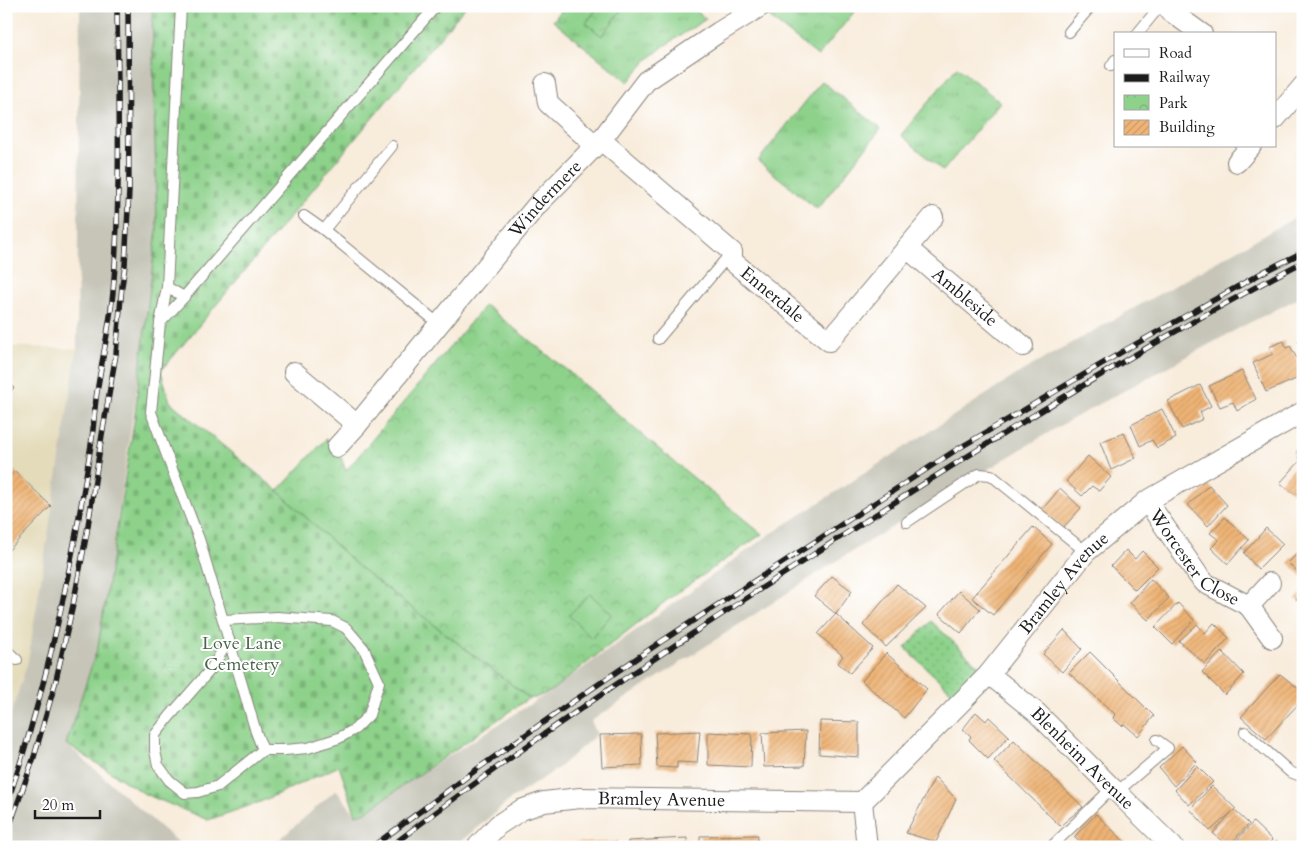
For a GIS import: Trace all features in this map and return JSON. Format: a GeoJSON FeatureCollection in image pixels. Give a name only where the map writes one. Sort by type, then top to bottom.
{"type":"FeatureCollection","features":[{"type":"Feature","properties":{"kind":"street","name":"Windermere"},"geometry":{"type":"LineString","coordinates":[[337,447],[538,204],[598,142],[646,80],[761,6]]}},
{"type":"Feature","properties":{"kind":"street"},"geometry":{"type":"LineString","coordinates":[[1168,7],[1199,32]]}},
{"type":"Feature","properties":{"kind":"street","name":"Ennerdale"},"geometry":{"type":"LineString","coordinates":[[545,84],[548,103],[732,252],[732,261],[829,342],[933,217]]}},
{"type":"Feature","properties":{"kind":"street"},"geometry":{"type":"LineString","coordinates":[[1280,106],[1303,86]]}},
{"type":"Feature","properties":{"kind":"street"},"geometry":{"type":"LineString","coordinates":[[1237,162],[1249,148]]}},
{"type":"Feature","properties":{"kind":"street","name":"Ambleside"},"geometry":{"type":"LineString","coordinates":[[907,248],[1023,346]]}},
{"type":"Feature","properties":{"kind":"street"},"geometry":{"type":"LineString","coordinates":[[294,372],[357,425]]}},
{"type":"Feature","properties":{"kind":"street","name":"Bramley Avenue"},"geometry":{"type":"LineString","coordinates":[[477,847],[498,825],[521,810],[544,802],[580,798],[862,802],[989,674],[1086,552],[1148,501],[1303,412]]}},
{"type":"Feature","properties":{"kind":"street","name":"Worcester Close"},"geometry":{"type":"LineString","coordinates":[[1148,501],[1205,583],[1248,606],[1272,638]]}},
{"type":"Feature","properties":{"kind":"street","name":"Worcester Close"},"geometry":{"type":"LineString","coordinates":[[1248,606],[1270,583]]}},
{"type":"Feature","properties":{"kind":"street","name":"Blenheim Avenue"},"geometry":{"type":"LineString","coordinates":[[989,674],[1037,713],[1173,847]]}},
{"type":"Feature","properties":{"kind":"street"},"geometry":{"type":"LineString","coordinates":[[862,802],[866,847]]}},
{"type":"Feature","properties":{"kind":"lane"},"geometry":{"type":"LineString","coordinates":[[160,323],[436,6]]}},
{"type":"Feature","properties":{"kind":"lane"},"geometry":{"type":"LineString","coordinates":[[1069,32],[1091,6]]}},
{"type":"Feature","properties":{"kind":"lane"},"geometry":{"type":"LineString","coordinates":[[1139,32],[1168,7]]}},
{"type":"Feature","properties":{"kind":"lane"},"geometry":{"type":"LineString","coordinates":[[183,9],[168,287],[160,323],[151,412],[199,539],[263,750]]}},
{"type":"Feature","properties":{"kind":"lane"},"geometry":{"type":"LineString","coordinates":[[324,230],[392,146]]}},
{"type":"Feature","properties":{"kind":"lane"},"geometry":{"type":"LineString","coordinates":[[304,216],[324,230],[439,324]]}},
{"type":"Feature","properties":{"kind":"lane"},"geometry":{"type":"LineString","coordinates":[[658,339],[732,252]]}},
{"type":"Feature","properties":{"kind":"lane"},"geometry":{"type":"LineString","coordinates":[[168,287],[184,297]]}},
{"type":"Feature","properties":{"kind":"lane"},"geometry":{"type":"LineString","coordinates":[[907,522],[980,474],[991,475],[1086,552]]}},
{"type":"Feature","properties":{"kind":"lane"},"geometry":{"type":"LineString","coordinates":[[224,620],[277,618],[332,621],[346,628],[364,649],[380,682],[369,715],[355,729],[339,738],[308,748],[263,750],[218,786],[198,792],[185,792],[168,780],[158,765],[155,751],[155,735],[211,669],[229,640]]}},
{"type":"Feature","properties":{"kind":"lane"},"geometry":{"type":"LineString","coordinates":[[6,650],[17,660]]}},
{"type":"Feature","properties":{"kind":"lane"},"geometry":{"type":"LineString","coordinates":[[1245,732],[1290,772],[1303,775]]}},
{"type":"Feature","properties":{"kind":"lane"},"geometry":{"type":"LineString","coordinates":[[1051,847],[1114,790],[1168,748],[1157,740]]}},
{"type":"Feature","properties":{"kind":"shaded area"},"geometry":{"type":"Polygon","coordinates":[[[80,6],[152,6],[157,229],[141,361],[99,641],[66,744],[183,847],[6,847],[6,729],[28,661],[77,349],[80,6]]]}},
{"type":"Feature","properties":{"kind":"shaded area"},"geometry":{"type":"Polygon","coordinates":[[[1303,213],[1303,296],[1243,326],[1063,424],[841,558],[591,721],[597,734],[557,769],[510,800],[454,847],[271,847],[336,790],[356,815],[551,691],[766,537],[1024,370],[1303,213]]]}},
{"type":"Feature","properties":{"kind":"shaded area"},"geometry":{"type":"Polygon","coordinates":[[[6,346],[77,349],[28,661],[6,729],[6,346]]]}},
{"type":"Feature","properties":{"kind":"green space","name":"Love Lane Cemetery"},"geometry":{"type":"Polygon","coordinates":[[[152,6],[466,6],[161,371],[170,402],[278,491],[359,567],[529,698],[364,813],[356,815],[339,766],[260,802],[208,820],[145,794],[66,744],[98,646],[134,422],[157,229],[152,6]]]}},
{"type":"Feature","properties":{"kind":"green space"},"geometry":{"type":"Polygon","coordinates":[[[565,6],[690,6],[706,19],[664,46],[647,60],[628,82],[553,21],[565,6]]]}},
{"type":"Feature","properties":{"kind":"green space"},"geometry":{"type":"Polygon","coordinates":[[[599,6],[616,6],[621,11],[602,36],[586,23],[599,6]]]}},
{"type":"Feature","properties":{"kind":"green space"},"geometry":{"type":"Polygon","coordinates":[[[787,6],[859,6],[818,56],[769,17],[787,6]]]}},
{"type":"Feature","properties":{"kind":"green space"},"geometry":{"type":"Polygon","coordinates":[[[957,67],[1000,102],[943,171],[901,135],[957,67]]]}},
{"type":"Feature","properties":{"kind":"green space"},"geometry":{"type":"Polygon","coordinates":[[[822,81],[881,129],[817,209],[758,161],[822,81]]]}},
{"type":"Feature","properties":{"kind":"green space"},"geometry":{"type":"Polygon","coordinates":[[[485,305],[569,372],[762,534],[667,600],[551,691],[535,698],[529,698],[359,567],[278,491],[326,439],[337,447],[346,471],[485,305]]]}},
{"type":"Feature","properties":{"kind":"green space"},"geometry":{"type":"Polygon","coordinates":[[[590,594],[612,614],[591,638],[569,615],[590,594]]]}},
{"type":"Feature","properties":{"kind":"green space"},"geometry":{"type":"Polygon","coordinates":[[[931,621],[982,669],[956,696],[905,648],[931,621]]]}},
{"type":"Feature","properties":{"kind":"building"},"geometry":{"type":"Polygon","coordinates":[[[1303,338],[1303,351],[1298,341],[1303,338]]]}},
{"type":"Feature","properties":{"kind":"building"},"geometry":{"type":"Polygon","coordinates":[[[1284,341],[1286,348],[1290,346],[1303,369],[1303,376],[1266,392],[1253,363],[1273,354],[1269,347],[1284,341]]]}},
{"type":"Feature","properties":{"kind":"building"},"geometry":{"type":"Polygon","coordinates":[[[1242,371],[1256,399],[1237,411],[1233,402],[1220,407],[1209,386],[1242,371]]]}},
{"type":"Feature","properties":{"kind":"building"},"geometry":{"type":"Polygon","coordinates":[[[6,381],[14,388],[6,396],[6,381]]]}},
{"type":"Feature","properties":{"kind":"building"},"geometry":{"type":"Polygon","coordinates":[[[1200,385],[1211,406],[1200,412],[1203,419],[1182,429],[1168,401],[1200,385]]]}},
{"type":"Feature","properties":{"kind":"building"},"geometry":{"type":"Polygon","coordinates":[[[1162,409],[1176,438],[1157,448],[1152,440],[1140,446],[1131,425],[1162,409]]]}},
{"type":"Feature","properties":{"kind":"building"},"geometry":{"type":"Polygon","coordinates":[[[1124,433],[1136,458],[1111,470],[1100,442],[1124,433]]]}},
{"type":"Feature","properties":{"kind":"building"},"geometry":{"type":"Polygon","coordinates":[[[1303,447],[1303,488],[1296,495],[1280,483],[1300,461],[1297,450],[1303,447]]]}},
{"type":"Feature","properties":{"kind":"building"},"geometry":{"type":"Polygon","coordinates":[[[1088,456],[1111,477],[1099,491],[1092,486],[1082,496],[1066,481],[1088,456]]]}},
{"type":"Feature","properties":{"kind":"building"},"geometry":{"type":"Polygon","coordinates":[[[15,471],[51,506],[6,553],[6,480],[15,471]]]}},
{"type":"Feature","properties":{"kind":"building"},"geometry":{"type":"Polygon","coordinates":[[[1209,485],[1227,505],[1208,526],[1188,505],[1209,485]]]}},
{"type":"Feature","properties":{"kind":"building"},"geometry":{"type":"Polygon","coordinates":[[[1060,488],[1081,508],[1063,528],[1042,510],[1060,488]]]}},
{"type":"Feature","properties":{"kind":"building"},"geometry":{"type":"Polygon","coordinates":[[[1225,517],[1249,540],[1228,564],[1211,548],[1219,540],[1210,533],[1225,517]]]}},
{"type":"Feature","properties":{"kind":"building"},"geometry":{"type":"Polygon","coordinates":[[[1033,527],[1052,544],[993,615],[972,598],[1033,527]]]}},
{"type":"Feature","properties":{"kind":"building"},"geometry":{"type":"Polygon","coordinates":[[[1266,528],[1283,544],[1258,569],[1244,553],[1266,528]]]}},
{"type":"Feature","properties":{"kind":"building"},"geometry":{"type":"Polygon","coordinates":[[[1303,547],[1303,577],[1288,563],[1303,547]]]}},
{"type":"Feature","properties":{"kind":"building"},"geometry":{"type":"Polygon","coordinates":[[[1126,550],[1135,559],[1142,551],[1158,567],[1135,590],[1111,566],[1126,550]]]}},
{"type":"Feature","properties":{"kind":"building"},"geometry":{"type":"Polygon","coordinates":[[[832,576],[852,591],[836,614],[814,596],[832,576]]]}},
{"type":"Feature","properties":{"kind":"building"},"geometry":{"type":"Polygon","coordinates":[[[1151,579],[1169,598],[1148,620],[1130,603],[1151,579]]]}},
{"type":"Feature","properties":{"kind":"building"},"geometry":{"type":"Polygon","coordinates":[[[897,584],[926,608],[886,647],[863,625],[897,584]]]}},
{"type":"Feature","properties":{"kind":"building"},"geometry":{"type":"Polygon","coordinates":[[[959,591],[980,609],[961,633],[939,614],[959,591]]]}},
{"type":"Feature","properties":{"kind":"building"},"geometry":{"type":"Polygon","coordinates":[[[1303,592],[1303,605],[1296,599],[1303,592]]]}},
{"type":"Feature","properties":{"kind":"building"},"geometry":{"type":"Polygon","coordinates":[[[1178,603],[1194,620],[1172,644],[1155,627],[1178,603]]]}},
{"type":"Feature","properties":{"kind":"building"},"geometry":{"type":"Polygon","coordinates":[[[836,614],[873,648],[850,673],[838,663],[843,656],[818,634],[836,614]]]}},
{"type":"Feature","properties":{"kind":"building"},"geometry":{"type":"Polygon","coordinates":[[[1214,623],[1229,638],[1205,664],[1179,641],[1197,624],[1205,633],[1214,623]]]}},
{"type":"Feature","properties":{"kind":"building"},"geometry":{"type":"Polygon","coordinates":[[[1064,630],[1082,649],[1062,672],[1043,654],[1064,630]]]}},
{"type":"Feature","properties":{"kind":"building"},"geometry":{"type":"Polygon","coordinates":[[[1222,651],[1244,674],[1225,695],[1202,672],[1222,651]]]}},
{"type":"Feature","properties":{"kind":"building"},"geometry":{"type":"Polygon","coordinates":[[[1090,652],[1154,716],[1138,736],[1124,724],[1122,726],[1113,718],[1115,714],[1069,673],[1090,652]]]}},
{"type":"Feature","properties":{"kind":"building"},"geometry":{"type":"Polygon","coordinates":[[[886,653],[927,689],[904,718],[862,681],[886,653]]]}},
{"type":"Feature","properties":{"kind":"building"},"geometry":{"type":"Polygon","coordinates":[[[1280,674],[1303,692],[1303,699],[1266,739],[1241,717],[1280,674]]]}},
{"type":"Feature","properties":{"kind":"building"},"geometry":{"type":"Polygon","coordinates":[[[976,712],[986,721],[989,717],[1009,736],[988,759],[969,740],[971,736],[963,729],[976,712]]]}},
{"type":"Feature","properties":{"kind":"building"},"geometry":{"type":"Polygon","coordinates":[[[820,721],[859,722],[859,757],[819,754],[820,721]]]}},
{"type":"Feature","properties":{"kind":"building"},"geometry":{"type":"Polygon","coordinates":[[[700,731],[697,763],[677,762],[677,768],[657,767],[655,733],[700,731]]]}},
{"type":"Feature","properties":{"kind":"building"},"geometry":{"type":"Polygon","coordinates":[[[806,731],[804,766],[764,767],[762,733],[806,731]]]}},
{"type":"Feature","properties":{"kind":"building"},"geometry":{"type":"Polygon","coordinates":[[[708,732],[752,734],[751,767],[708,765],[708,732]]]}},
{"type":"Feature","properties":{"kind":"building"},"geometry":{"type":"Polygon","coordinates":[[[641,734],[642,765],[602,767],[600,735],[641,734]]]}},
{"type":"Feature","properties":{"kind":"building"},"geometry":{"type":"Polygon","coordinates":[[[1014,740],[1083,807],[1060,826],[994,761],[1014,740]]]}},
{"type":"Feature","properties":{"kind":"building"},"geometry":{"type":"Polygon","coordinates":[[[1182,746],[1197,762],[1174,786],[1159,768],[1182,746]]]}},
{"type":"Feature","properties":{"kind":"building"},"geometry":{"type":"Polygon","coordinates":[[[1197,766],[1213,782],[1189,805],[1175,790],[1197,766]]]}},
{"type":"Feature","properties":{"kind":"building"},"geometry":{"type":"Polygon","coordinates":[[[935,777],[956,799],[936,842],[906,833],[935,777]]]}},
{"type":"Feature","properties":{"kind":"building"},"geometry":{"type":"Polygon","coordinates":[[[1212,786],[1249,824],[1228,847],[1213,833],[1233,811],[1210,831],[1190,809],[1212,786]]]}},
{"type":"Feature","properties":{"kind":"building"},"geometry":{"type":"Polygon","coordinates":[[[1096,814],[1130,847],[1085,847],[1074,837],[1096,814]]]}},
{"type":"Feature","properties":{"kind":"building"},"geometry":{"type":"Polygon","coordinates":[[[1253,822],[1272,840],[1266,847],[1231,847],[1253,822]]]}},
{"type":"Feature","properties":{"kind":"building"},"geometry":{"type":"Polygon","coordinates":[[[758,835],[757,847],[700,847],[700,836],[758,835]]]}},
{"type":"Feature","properties":{"kind":"building"},"geometry":{"type":"Polygon","coordinates":[[[687,838],[687,847],[628,847],[628,841],[687,838]]]}},
{"type":"Feature","properties":{"kind":"building"},"geometry":{"type":"Polygon","coordinates":[[[1276,841],[1282,847],[1271,847],[1276,841]]]}},
{"type":"Feature","properties":{"kind":"building"},"geometry":{"type":"Polygon","coordinates":[[[616,842],[616,847],[559,847],[559,843],[616,842]]]}},
{"type":"Feature","properties":{"kind":"railway"},"geometry":{"type":"LineString","coordinates":[[6,806],[21,762],[46,673],[67,582],[84,491],[97,392],[110,317],[116,257],[118,185],[117,6]]}},
{"type":"Feature","properties":{"kind":"railway"},"geometry":{"type":"LineString","coordinates":[[6,836],[34,757],[55,684],[87,532],[116,354],[125,265],[129,191],[128,6]]}},
{"type":"Feature","properties":{"kind":"railway"},"geometry":{"type":"LineString","coordinates":[[372,847],[480,767],[662,641],[956,450],[1127,349],[1267,270],[1303,252]]}},
{"type":"Feature","properties":{"kind":"railway"},"geometry":{"type":"LineString","coordinates":[[390,847],[555,726],[879,512],[1082,386],[1233,299],[1303,262]]}}]}
